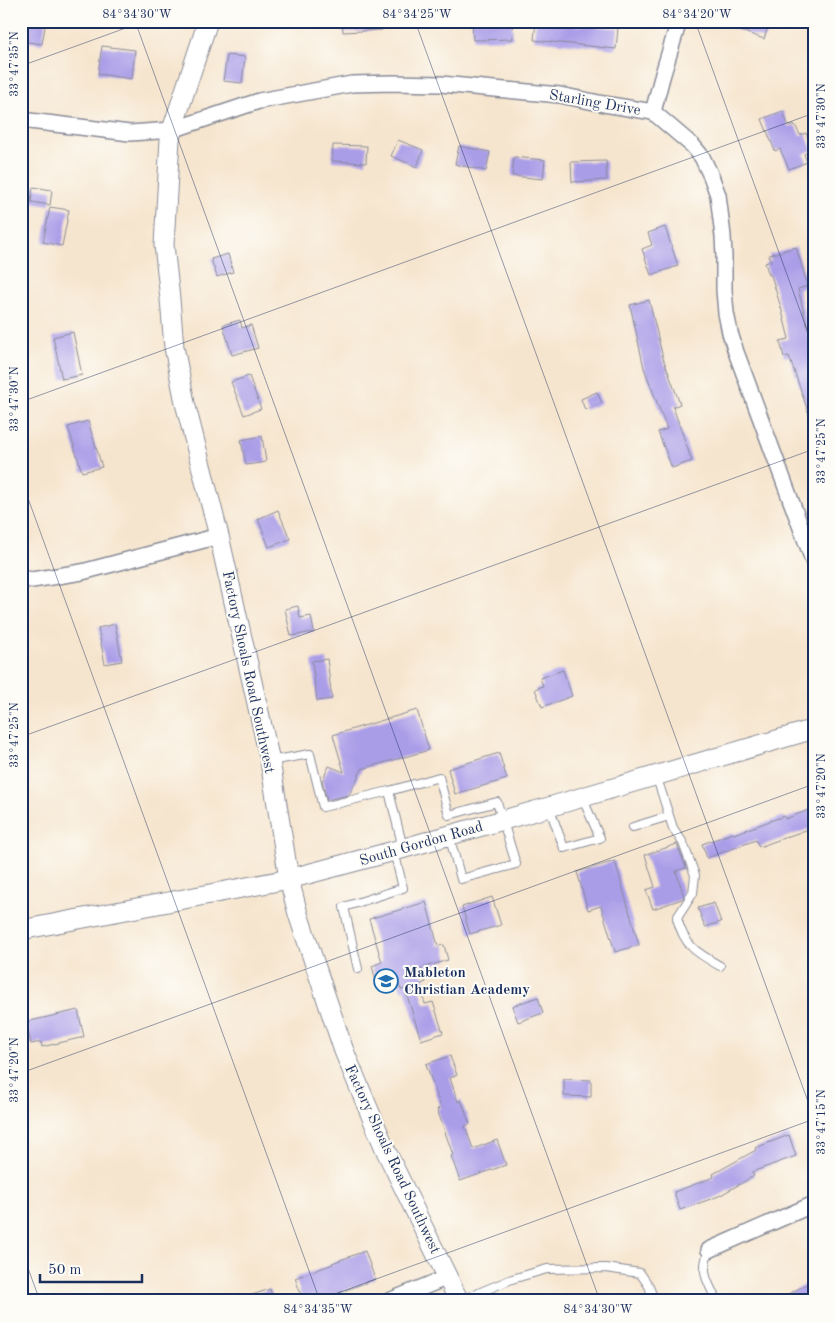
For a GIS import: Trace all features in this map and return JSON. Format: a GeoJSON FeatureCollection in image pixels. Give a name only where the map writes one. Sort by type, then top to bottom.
{"type":"FeatureCollection","features":[{"type":"Feature","properties":{"kind":"street","name":"Factory Shoals Road Southwest"},"geometry":{"type":"LineString","coordinates":[[208,21],[172,130],[164,245],[174,347],[185,404],[219,536],[270,761],[289,880],[298,914],[344,1051],[386,1151],[459,1301]]}},
{"type":"Feature","properties":{"kind":"street"},"geometry":{"type":"LineString","coordinates":[[653,112],[678,21]]}},
{"type":"Feature","properties":{"kind":"street","name":"Starling Drive"},"geometry":{"type":"LineString","coordinates":[[21,120],[130,133],[172,130],[259,101],[352,84],[412,83],[560,95],[653,112],[693,146],[702,158],[718,195],[723,236],[724,290],[730,333],[814,564]]}},
{"type":"Feature","properties":{"kind":"street"},"geometry":{"type":"LineString","coordinates":[[21,578],[32,580],[82,572],[219,536]]}},
{"type":"Feature","properties":{"kind":"street","name":"South Gordon Road"},"geometry":{"type":"LineString","coordinates":[[21,930],[289,880],[549,807],[814,729]]}},
{"type":"Feature","properties":{"kind":"street"},"geometry":{"type":"LineString","coordinates":[[710,1250],[814,1204]]}},
{"type":"Feature","properties":{"kind":"street"},"geometry":{"type":"LineString","coordinates":[[389,1301],[448,1277]]}},
{"type":"Feature","properties":{"kind":"lane"},"geometry":{"type":"LineString","coordinates":[[270,761],[310,754],[323,807],[439,777],[449,815],[497,802],[516,864],[461,879],[450,835]]}},
{"type":"Feature","properties":{"kind":"lane"},"geometry":{"type":"LineString","coordinates":[[656,775],[673,828],[683,843],[695,875],[693,893],[677,918],[680,930],[699,954],[720,966]]}},
{"type":"Feature","properties":{"kind":"lane"},"geometry":{"type":"LineString","coordinates":[[358,968],[344,907],[403,888],[399,849],[389,791]]}},
{"type":"Feature","properties":{"kind":"lane"},"geometry":{"type":"LineString","coordinates":[[549,807],[564,848],[600,838],[582,797]]}},
{"type":"Feature","properties":{"kind":"lane"},"geometry":{"type":"LineString","coordinates":[[632,827],[669,816]]}},
{"type":"Feature","properties":{"kind":"lane"},"geometry":{"type":"LineString","coordinates":[[710,1250],[705,1260],[704,1269],[717,1301]]}},
{"type":"Feature","properties":{"kind":"lane"},"geometry":{"type":"LineString","coordinates":[[459,1301],[512,1279],[547,1269],[572,1268],[606,1268],[640,1273],[649,1286],[654,1301]]}},
{"type":"Feature","properties":{"kind":"building"},"geometry":{"type":"Polygon","coordinates":[[[21,21],[46,21],[42,44],[21,41],[21,21]]]}},
{"type":"Feature","properties":{"kind":"building"},"geometry":{"type":"Polygon","coordinates":[[[342,21],[382,21],[382,30],[343,32],[342,21]]]}},
{"type":"Feature","properties":{"kind":"building"},"geometry":{"type":"Polygon","coordinates":[[[472,21],[512,21],[513,39],[473,40],[472,21]]]}},
{"type":"Feature","properties":{"kind":"building"},"geometry":{"type":"Polygon","coordinates":[[[536,21],[563,21],[572,23],[572,25],[618,28],[616,49],[534,40],[536,21]]]}},
{"type":"Feature","properties":{"kind":"building"},"geometry":{"type":"Polygon","coordinates":[[[718,21],[770,21],[764,39],[718,23],[718,21]]]}},
{"type":"Feature","properties":{"kind":"building"},"geometry":{"type":"Polygon","coordinates":[[[102,46],[135,50],[132,79],[98,74],[102,46]]]}},
{"type":"Feature","properties":{"kind":"building"},"geometry":{"type":"Polygon","coordinates":[[[227,55],[245,57],[242,83],[223,81],[227,55]]]}},
{"type":"Feature","properties":{"kind":"building"},"geometry":{"type":"Polygon","coordinates":[[[783,111],[789,127],[795,125],[800,135],[806,133],[812,150],[804,154],[807,162],[789,169],[780,149],[775,151],[762,119],[783,111]]]}},
{"type":"Feature","properties":{"kind":"building"},"geometry":{"type":"Polygon","coordinates":[[[398,140],[423,150],[417,167],[391,156],[398,140]]]}},
{"type":"Feature","properties":{"kind":"building"},"geometry":{"type":"Polygon","coordinates":[[[333,145],[367,146],[366,163],[332,161],[333,145]]]}},
{"type":"Feature","properties":{"kind":"building"},"geometry":{"type":"Polygon","coordinates":[[[459,146],[490,152],[486,171],[455,164],[459,146]]]}},
{"type":"Feature","properties":{"kind":"building"},"geometry":{"type":"Polygon","coordinates":[[[514,157],[545,160],[543,179],[512,176],[514,157]]]}},
{"type":"Feature","properties":{"kind":"building"},"geometry":{"type":"Polygon","coordinates":[[[606,161],[607,180],[572,182],[571,162],[606,161]]]}},
{"type":"Feature","properties":{"kind":"building"},"geometry":{"type":"Polygon","coordinates":[[[33,187],[52,190],[50,205],[31,202],[33,187]]]}},
{"type":"Feature","properties":{"kind":"building"},"geometry":{"type":"Polygon","coordinates":[[[50,207],[69,210],[62,246],[43,242],[50,207]]]}},
{"type":"Feature","properties":{"kind":"building"},"geometry":{"type":"Polygon","coordinates":[[[665,227],[678,266],[651,275],[642,249],[652,245],[648,233],[665,227]]]}},
{"type":"Feature","properties":{"kind":"building"},"geometry":{"type":"Polygon","coordinates":[[[796,247],[808,286],[798,289],[808,329],[811,328],[814,339],[814,423],[812,423],[789,356],[784,357],[780,341],[789,339],[771,275],[769,275],[765,263],[771,261],[769,255],[796,247]]]}},
{"type":"Feature","properties":{"kind":"building"},"geometry":{"type":"Polygon","coordinates":[[[228,254],[233,272],[217,277],[211,259],[228,254]]]}},
{"type":"Feature","properties":{"kind":"building"},"geometry":{"type":"Polygon","coordinates":[[[649,300],[663,358],[680,404],[673,407],[692,461],[672,468],[658,432],[667,429],[644,368],[630,305],[649,300]]]}},
{"type":"Feature","properties":{"kind":"building"},"geometry":{"type":"Polygon","coordinates":[[[240,320],[242,328],[251,325],[258,348],[232,355],[223,325],[240,320]]]}},
{"type":"Feature","properties":{"kind":"building"},"geometry":{"type":"Polygon","coordinates":[[[73,332],[82,375],[62,379],[53,337],[73,332]]]}},
{"type":"Feature","properties":{"kind":"building"},"geometry":{"type":"Polygon","coordinates":[[[249,376],[261,409],[244,415],[231,382],[249,376]]]}},
{"type":"Feature","properties":{"kind":"building"},"geometry":{"type":"Polygon","coordinates":[[[597,392],[602,403],[585,410],[581,399],[597,392]]]}},
{"type":"Feature","properties":{"kind":"building"},"geometry":{"type":"Polygon","coordinates":[[[88,421],[102,467],[82,472],[68,427],[88,421]]]}},
{"type":"Feature","properties":{"kind":"building"},"geometry":{"type":"Polygon","coordinates":[[[262,436],[266,462],[246,465],[241,440],[262,436]]]}},
{"type":"Feature","properties":{"kind":"building"},"geometry":{"type":"Polygon","coordinates":[[[278,510],[290,539],[269,547],[258,519],[278,510]]]}},
{"type":"Feature","properties":{"kind":"building"},"geometry":{"type":"Polygon","coordinates":[[[298,606],[300,618],[311,616],[314,632],[291,636],[285,609],[298,606]]]}},
{"type":"Feature","properties":{"kind":"building"},"geometry":{"type":"Polygon","coordinates":[[[115,624],[122,661],[105,664],[98,628],[115,624]]]}},
{"type":"Feature","properties":{"kind":"building"},"geometry":{"type":"Polygon","coordinates":[[[327,659],[332,699],[317,701],[312,661],[327,659]]]}},
{"type":"Feature","properties":{"kind":"building"},"geometry":{"type":"Polygon","coordinates":[[[563,670],[572,696],[542,707],[535,689],[543,686],[540,678],[563,670]]]}},
{"type":"Feature","properties":{"kind":"building"},"geometry":{"type":"Polygon","coordinates":[[[417,710],[429,750],[362,769],[349,795],[327,800],[322,781],[329,766],[344,772],[333,735],[417,710]]]}},
{"type":"Feature","properties":{"kind":"building"},"geometry":{"type":"Polygon","coordinates":[[[499,753],[507,779],[455,794],[448,769],[499,753]]]}},
{"type":"Feature","properties":{"kind":"building"},"geometry":{"type":"Polygon","coordinates":[[[814,808],[814,827],[759,847],[756,840],[707,858],[702,844],[784,816],[785,819],[814,808]]]}},
{"type":"Feature","properties":{"kind":"building"},"geometry":{"type":"Polygon","coordinates":[[[677,844],[686,868],[676,871],[684,897],[653,909],[646,890],[655,887],[645,855],[677,844]]]}},
{"type":"Feature","properties":{"kind":"building"},"geometry":{"type":"Polygon","coordinates":[[[615,861],[639,945],[615,952],[601,906],[588,910],[577,872],[615,861]]]}},
{"type":"Feature","properties":{"kind":"building"},"geometry":{"type":"Polygon","coordinates":[[[492,897],[501,925],[470,934],[462,907],[492,897]]]}},
{"type":"Feature","properties":{"kind":"building"},"geometry":{"type":"Polygon","coordinates":[[[426,902],[438,946],[444,945],[448,960],[421,968],[426,982],[419,985],[425,1004],[433,1002],[443,1033],[421,1040],[405,989],[401,990],[396,975],[376,981],[372,966],[382,962],[369,919],[426,902]]]}},
{"type":"Feature","properties":{"kind":"building"},"geometry":{"type":"Polygon","coordinates":[[[714,903],[721,922],[705,927],[698,908],[714,903]]]}},
{"type":"Feature","properties":{"kind":"building"},"geometry":{"type":"Polygon","coordinates":[[[538,997],[543,1013],[518,1022],[512,1006],[538,997]]]}},
{"type":"Feature","properties":{"kind":"building"},"geometry":{"type":"Polygon","coordinates":[[[78,1010],[84,1037],[42,1047],[41,1042],[31,1044],[26,1022],[78,1010]]]}},
{"type":"Feature","properties":{"kind":"building"},"geometry":{"type":"Polygon","coordinates":[[[450,1056],[457,1075],[450,1078],[458,1102],[461,1100],[470,1124],[465,1126],[473,1149],[497,1140],[506,1165],[460,1181],[437,1109],[441,1108],[426,1064],[450,1056]]]}},
{"type":"Feature","properties":{"kind":"building"},"geometry":{"type":"Polygon","coordinates":[[[564,1079],[591,1080],[591,1097],[564,1096],[564,1079]]]}},
{"type":"Feature","properties":{"kind":"building"},"geometry":{"type":"Polygon","coordinates":[[[789,1135],[796,1156],[752,1172],[754,1176],[719,1196],[680,1210],[674,1192],[714,1177],[713,1174],[756,1150],[755,1148],[789,1135]]]}},
{"type":"Feature","properties":{"kind":"building"},"geometry":{"type":"Polygon","coordinates":[[[365,1251],[375,1279],[323,1301],[314,1301],[313,1296],[303,1300],[295,1278],[365,1251]]]}},
{"type":"Feature","properties":{"kind":"building"},"geometry":{"type":"Polygon","coordinates":[[[814,1280],[814,1301],[776,1301],[814,1280]]]}},
{"type":"Feature","properties":{"kind":"building"},"geometry":{"type":"Polygon","coordinates":[[[270,1289],[274,1301],[241,1301],[240,1299],[270,1289]]]}},
{"type":"Feature","properties":{"kind":"place","name":"Mableton Christian Academy"},"geometry":{"type":"Point","coordinates":[386,981]}}]}
